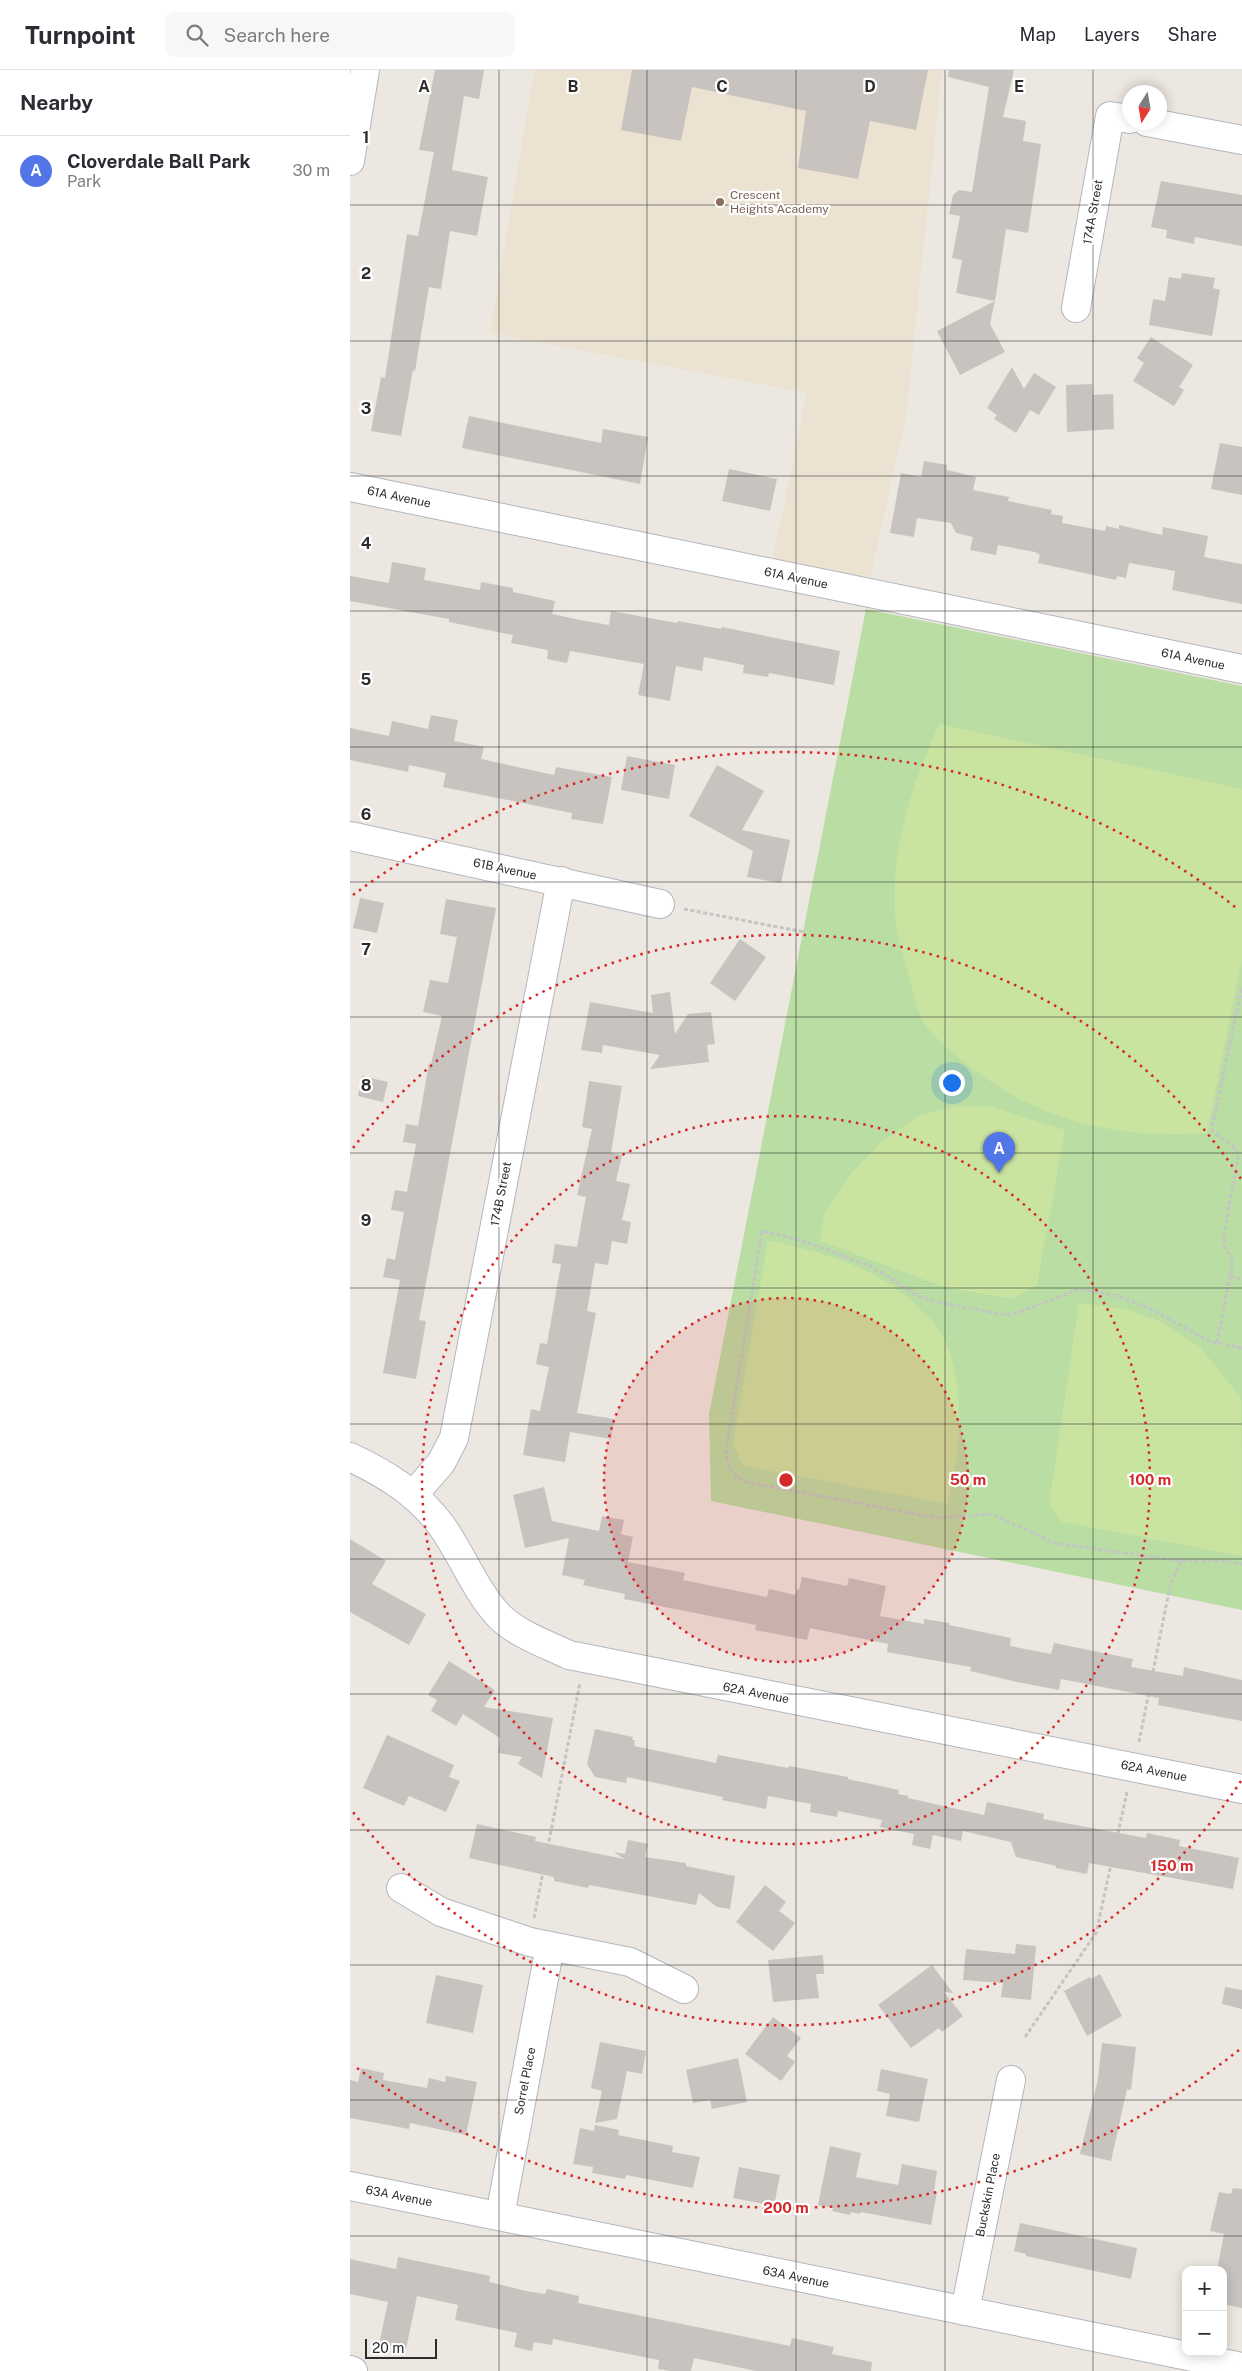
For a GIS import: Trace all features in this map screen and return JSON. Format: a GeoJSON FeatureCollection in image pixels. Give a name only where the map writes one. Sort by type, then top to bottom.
{"type":"FeatureCollection","features":[{"type":"Feature","properties":{"kind":"street"},"geometry":{"type":"LineString","coordinates":[[350,161],[365,70]]}},
{"type":"Feature","properties":{"kind":"street","name":"174A Street"},"geometry":{"type":"LineString","coordinates":[[1076,308],[1120,118]]}},
{"type":"Feature","properties":{"kind":"street"},"geometry":{"type":"LineString","coordinates":[[1167,126],[1242,140]]}},
{"type":"Feature","properties":{"kind":"street","name":"61A Avenue"},"geometry":{"type":"LineString","coordinates":[[350,487],[1242,669]]}},
{"type":"Feature","properties":{"kind":"street","name":"61B Avenue"},"geometry":{"type":"LineString","coordinates":[[350,836],[660,904]]}},
{"type":"Feature","properties":{"kind":"street","name":"174B Street"},"geometry":{"type":"LineString","coordinates":[[414,1494],[441,1463],[454,1438],[561,881]]}},
{"type":"Feature","properties":{"kind":"street","name":"62A Avenue"},"geometry":{"type":"LineString","coordinates":[[350,1457],[380,1471],[414,1494],[441,1525],[479,1590],[500,1616],[529,1637],[569,1655],[1242,1788]]}},
{"type":"Feature","properties":{"kind":"street"},"geometry":{"type":"LineString","coordinates":[[401,1888],[441,1912],[530,1942],[630,1962],[684,1989]]}},
{"type":"Feature","properties":{"kind":"street","name":"Sorrel Place"},"geometry":{"type":"LineString","coordinates":[[500,2216],[550,1946]]}},
{"type":"Feature","properties":{"kind":"street","name":"Buckskin Place"},"geometry":{"type":"LineString","coordinates":[[965,2311],[1011,2080]]}},
{"type":"Feature","properties":{"kind":"street","name":"63A Avenue"},"geometry":{"type":"LineString","coordinates":[[350,2186],[1242,2367]]}},
{"type":"Feature","properties":{"kind":"path"},"geometry":{"type":"LineString","coordinates":[[660,904],[804,932]]}},
{"type":"Feature","properties":{"kind":"path"},"geometry":{"type":"LineString","coordinates":[[1217,1343],[1233,1262],[1224,1244],[1224,1234],[1238,1158],[1236,1149],[1213,1132],[1212,1128],[1242,987]]}},
{"type":"Feature","properties":{"kind":"path"},"geometry":{"type":"LineString","coordinates":[[1242,1348],[1209,1341],[1147,1307],[1114,1295],[1099,1292],[1077,1290],[1020,1312],[1006,1315],[936,1302],[918,1296],[871,1266],[804,1242],[762,1231],[726,1452],[727,1466],[735,1476],[746,1482],[937,1518],[992,1514],[1054,1543],[1181,1561],[1226,1561],[1242,1564]]}},
{"type":"Feature","properties":{"kind":"path"},"geometry":{"type":"LineString","coordinates":[[1230,1276],[1242,1279]]}},
{"type":"Feature","properties":{"kind":"path"},"geometry":{"type":"LineString","coordinates":[[1138,1744],[1170,1586],[1181,1561]]}},
{"type":"Feature","properties":{"kind":"path"},"geometry":{"type":"LineString","coordinates":[[534,1921],[580,1682]]}},
{"type":"Feature","properties":{"kind":"path"},"geometry":{"type":"LineString","coordinates":[[1025,2037],[1096,1933],[1128,1789]]}},
{"type":"Feature","properties":{"kind":"shaded area","name":"Crescent Heights Academy"},"geometry":{"type":"Polygon","coordinates":[[[534,70],[942,70],[906,416],[870,579],[773,558],[807,393],[490,333],[534,70]]]}},
{"type":"Feature","properties":{"kind":"green space"},"geometry":{"type":"Polygon","coordinates":[[[866,609],[1242,686],[1242,1610],[711,1501],[709,1414],[866,609]]]}},
{"type":"Feature","properties":{"kind":"green space"},"geometry":{"type":"Polygon","coordinates":[[[939,724],[1242,789],[1242,959],[1207,1133],[1140,1133],[1109,1129],[1078,1122],[1049,1112],[1020,1099],[992,1083],[947,1048],[925,1025],[915,1001],[898,935],[895,914],[896,864],[905,816],[912,793],[939,724]]]}},
{"type":"Feature","properties":{"kind":"green space"},"geometry":{"type":"Polygon","coordinates":[[[955,1106],[992,1107],[1065,1130],[1037,1285],[1012,1299],[944,1287],[820,1241],[824,1214],[849,1176],[879,1144],[918,1116],[955,1106]]]}},
{"type":"Feature","properties":{"kind":"green space"},"geometry":{"type":"Polygon","coordinates":[[[768,1240],[810,1250],[869,1272],[905,1295],[937,1326],[947,1346],[954,1367],[958,1390],[959,1414],[956,1461],[948,1504],[743,1466],[733,1443],[768,1240]]]}},
{"type":"Feature","properties":{"kind":"green space"},"geometry":{"type":"Polygon","coordinates":[[[1079,1303],[1126,1309],[1162,1322],[1200,1347],[1241,1397],[1242,1556],[1062,1522],[1049,1504],[1079,1303]]]}},
{"type":"Feature","properties":{"kind":"building"},"geometry":{"type":"Polygon","coordinates":[[[435,70],[484,70],[479,99],[464,96],[452,170],[488,177],[477,236],[450,231],[441,289],[429,287],[415,371],[413,370],[401,436],[371,431],[381,377],[385,378],[407,234],[418,236],[434,152],[419,150],[435,70]]]}},
{"type":"Feature","properties":{"kind":"building","name":"Crescent Heights Academy"},"geometry":{"type":"Polygon","coordinates":[[[632,70],[928,70],[916,130],[870,121],[858,179],[798,168],[806,111],[692,87],[681,141],[621,130],[632,70]]]}},
{"type":"Feature","properties":{"kind":"building"},"geometry":{"type":"Polygon","coordinates":[[[949,70],[1014,70],[1003,117],[1026,121],[1023,141],[1041,144],[1028,233],[1006,229],[995,301],[956,293],[962,260],[952,258],[960,216],[949,214],[953,195],[959,190],[972,192],[989,87],[948,77],[949,70]]]}},
{"type":"Feature","properties":{"kind":"building"},"geometry":{"type":"Polygon","coordinates":[[[1161,181],[1242,195],[1242,246],[1195,237],[1194,244],[1166,238],[1167,230],[1151,227],[1161,181]]]}},
{"type":"Feature","properties":{"kind":"building"},"geometry":{"type":"Polygon","coordinates":[[[1182,273],[1215,278],[1213,288],[1220,290],[1212,336],[1149,325],[1153,299],[1165,301],[1169,277],[1181,279],[1182,273]]]}},
{"type":"Feature","properties":{"kind":"building"},"geometry":{"type":"Polygon","coordinates":[[[995,301],[990,324],[1005,352],[960,375],[937,331],[995,301]]]}},
{"type":"Feature","properties":{"kind":"building"},"geometry":{"type":"Polygon","coordinates":[[[1151,337],[1193,365],[1179,387],[1184,390],[1174,406],[1133,381],[1144,363],[1137,358],[1151,337]]]}},
{"type":"Feature","properties":{"kind":"building"},"geometry":{"type":"Polygon","coordinates":[[[1012,367],[1024,389],[1034,373],[1056,387],[1039,415],[1030,410],[1016,433],[994,419],[997,415],[987,408],[1012,367]]]}},
{"type":"Feature","properties":{"kind":"building"},"geometry":{"type":"Polygon","coordinates":[[[1092,384],[1093,395],[1113,394],[1114,429],[1067,432],[1066,385],[1092,384]]]}},
{"type":"Feature","properties":{"kind":"building"},"geometry":{"type":"Polygon","coordinates":[[[469,416],[601,443],[603,429],[648,437],[640,484],[462,448],[469,416]]]}},
{"type":"Feature","properties":{"kind":"building"},"geometry":{"type":"Polygon","coordinates":[[[1220,443],[1242,447],[1242,495],[1211,489],[1220,443]]]}},
{"type":"Feature","properties":{"kind":"building"},"geometry":{"type":"Polygon","coordinates":[[[924,461],[947,465],[947,470],[976,477],[973,490],[1009,497],[1008,501],[1052,510],[1051,514],[1063,516],[1062,523],[1105,531],[1106,526],[1119,529],[1119,525],[1162,535],[1163,527],[1208,536],[1204,557],[1242,564],[1242,604],[1172,590],[1175,571],[1129,563],[1126,578],[1117,576],[1116,580],[1038,563],[1040,555],[1035,552],[998,545],[996,555],[970,550],[973,537],[956,533],[951,523],[917,518],[914,537],[890,533],[901,473],[921,477],[924,461]]]}},
{"type":"Feature","properties":{"kind":"building"},"geometry":{"type":"Polygon","coordinates":[[[729,469],[777,479],[770,511],[722,501],[729,469]]]}},
{"type":"Feature","properties":{"kind":"building"},"geometry":{"type":"Polygon","coordinates":[[[392,562],[426,568],[424,580],[480,590],[481,582],[513,588],[513,592],[555,601],[552,614],[580,620],[609,625],[611,611],[677,623],[678,621],[721,629],[722,627],[840,651],[834,685],[769,673],[768,677],[743,673],[744,665],[704,657],[702,671],[676,666],[670,701],[638,695],[644,664],[570,651],[567,663],[547,659],[548,650],[511,643],[513,635],[449,622],[449,619],[350,601],[350,576],[389,583],[392,562]]]}},
{"type":"Feature","properties":{"kind":"building"},"geometry":{"type":"Polygon","coordinates":[[[431,715],[458,720],[454,741],[484,747],[481,759],[554,775],[556,767],[612,777],[603,824],[571,819],[572,813],[443,787],[446,773],[409,765],[408,772],[350,760],[350,728],[389,736],[392,721],[428,729],[431,715]]]}},
{"type":"Feature","properties":{"kind":"building"},"geometry":{"type":"Polygon","coordinates":[[[627,756],[675,765],[669,799],[621,790],[627,756]]]}},
{"type":"Feature","properties":{"kind":"building"},"geometry":{"type":"Polygon","coordinates":[[[717,765],[764,791],[742,830],[790,840],[781,883],[747,877],[753,851],[689,816],[717,765]]]}},
{"type":"Feature","properties":{"kind":"building"},"geometry":{"type":"Polygon","coordinates":[[[360,898],[384,903],[377,933],[353,928],[360,898]]]}},
{"type":"Feature","properties":{"kind":"building"},"geometry":{"type":"Polygon","coordinates":[[[446,899],[496,908],[419,1320],[426,1321],[416,1379],[383,1373],[400,1280],[383,1277],[387,1258],[395,1260],[404,1212],[391,1210],[395,1190],[407,1192],[416,1144],[403,1142],[406,1124],[418,1126],[429,1063],[431,1064],[442,1016],[423,1012],[430,980],[448,983],[457,937],[440,934],[446,899]]]}},
{"type":"Feature","properties":{"kind":"building"},"geometry":{"type":"Polygon","coordinates":[[[740,939],[766,957],[735,1001],[710,983],[740,939]]]}},
{"type":"Feature","properties":{"kind":"building"},"geometry":{"type":"Polygon","coordinates":[[[670,992],[675,1034],[688,1014],[711,1012],[715,1044],[707,1045],[709,1062],[650,1069],[660,1055],[603,1045],[602,1053],[581,1050],[590,1002],[653,1013],[651,995],[670,992]]]}},
{"type":"Feature","properties":{"kind":"building"},"geometry":{"type":"Polygon","coordinates":[[[362,1076],[388,1082],[383,1102],[358,1096],[362,1076]]]}},
{"type":"Feature","properties":{"kind":"building"},"geometry":{"type":"Polygon","coordinates":[[[589,1081],[622,1086],[611,1153],[622,1155],[616,1181],[630,1184],[622,1220],[631,1222],[627,1244],[612,1241],[608,1265],[595,1263],[587,1311],[596,1313],[577,1413],[614,1419],[611,1439],[570,1432],[565,1462],[523,1455],[531,1409],[540,1411],[549,1367],[536,1364],[540,1343],[547,1344],[561,1264],[552,1263],[555,1244],[577,1247],[586,1197],[577,1195],[592,1129],[582,1127],[589,1081]]]}},
{"type":"Feature","properties":{"kind":"building"},"geometry":{"type":"Polygon","coordinates":[[[544,1487],[552,1521],[599,1531],[602,1516],[624,1520],[621,1534],[633,1537],[628,1562],[685,1573],[683,1580],[767,1597],[769,1589],[795,1595],[797,1589],[799,1590],[802,1577],[847,1586],[849,1578],[886,1586],[880,1616],[924,1624],[924,1619],[949,1623],[949,1625],[1011,1638],[1010,1646],[1051,1654],[1054,1643],[1133,1659],[1131,1667],[1183,1676],[1184,1667],[1242,1680],[1242,1721],[1158,1705],[1159,1698],[1061,1679],[1059,1690],[1017,1682],[970,1671],[971,1667],[887,1652],[888,1644],[810,1628],[807,1640],[755,1630],[756,1625],[624,1599],[625,1594],[583,1585],[585,1580],[562,1575],[569,1538],[525,1548],[513,1495],[544,1487]]]}},
{"type":"Feature","properties":{"kind":"building"},"geometry":{"type":"Polygon","coordinates":[[[350,1539],[386,1561],[372,1584],[426,1614],[409,1645],[350,1612],[350,1539]]]}},
{"type":"Feature","properties":{"kind":"building"},"geometry":{"type":"Polygon","coordinates":[[[449,1661],[495,1690],[484,1707],[553,1718],[542,1778],[518,1764],[522,1757],[498,1753],[500,1738],[463,1714],[456,1726],[431,1711],[437,1700],[428,1695],[449,1661]]]}},
{"type":"Feature","properties":{"kind":"building"},"geometry":{"type":"Polygon","coordinates":[[[595,1729],[633,1737],[632,1740],[635,1740],[634,1746],[716,1763],[718,1755],[848,1777],[848,1779],[899,1790],[898,1794],[908,1796],[908,1798],[984,1815],[987,1802],[1044,1814],[1043,1819],[1146,1838],[1147,1833],[1180,1840],[1179,1846],[1239,1858],[1233,1889],[1089,1863],[1087,1874],[1056,1868],[1056,1866],[1016,1857],[1011,1842],[963,1831],[961,1841],[933,1835],[930,1849],[912,1845],[914,1834],[880,1827],[882,1820],[838,1811],[837,1817],[810,1812],[811,1804],[768,1796],[766,1809],[722,1800],[723,1797],[627,1777],[626,1783],[595,1777],[587,1764],[595,1729]]]}},
{"type":"Feature","properties":{"kind":"building"},"geometry":{"type":"Polygon","coordinates":[[[387,1735],[454,1765],[449,1777],[460,1781],[446,1812],[409,1796],[404,1806],[363,1788],[387,1735]]]}},
{"type":"Feature","properties":{"kind":"building"},"geometry":{"type":"Polygon","coordinates":[[[477,1824],[536,1837],[535,1841],[624,1859],[614,1852],[625,1854],[628,1840],[648,1844],[645,1857],[686,1863],[686,1866],[735,1876],[730,1909],[717,1907],[699,1893],[696,1905],[589,1885],[588,1888],[554,1881],[554,1877],[469,1858],[477,1824]]]}},
{"type":"Feature","properties":{"kind":"building"},"geometry":{"type":"Polygon","coordinates":[[[765,1885],[786,1902],[779,1911],[795,1923],[773,1951],[736,1922],[765,1885]]]}},
{"type":"Feature","properties":{"kind":"building"},"geometry":{"type":"Polygon","coordinates":[[[1016,1944],[1036,1946],[1031,2000],[1001,1997],[1003,1983],[963,1980],[966,1949],[1015,1954],[1016,1944]]]}},
{"type":"Feature","properties":{"kind":"building"},"geometry":{"type":"Polygon","coordinates":[[[823,1955],[824,1974],[816,1974],[819,1998],[773,2002],[768,1960],[823,1955]]]}},
{"type":"Feature","properties":{"kind":"building"},"geometry":{"type":"Polygon","coordinates":[[[932,1965],[953,1993],[944,1992],[963,2016],[942,2032],[939,2028],[911,2048],[878,2005],[932,1965]]]}},
{"type":"Feature","properties":{"kind":"building"},"geometry":{"type":"Polygon","coordinates":[[[1100,1974],[1122,2016],[1087,2036],[1064,1991],[1090,1977],[1091,1979],[1100,1974]]]}},
{"type":"Feature","properties":{"kind":"building"},"geometry":{"type":"Polygon","coordinates":[[[436,1975],[483,1985],[473,2033],[426,2023],[436,1975]]]}},
{"type":"Feature","properties":{"kind":"building"},"geometry":{"type":"Polygon","coordinates":[[[1225,1987],[1242,1990],[1242,2009],[1222,2004],[1225,1987]]]}},
{"type":"Feature","properties":{"kind":"building"},"geometry":{"type":"Polygon","coordinates":[[[773,2017],[801,2038],[787,2056],[795,2062],[781,2081],[745,2054],[773,2017]]]}},
{"type":"Feature","properties":{"kind":"building"},"geometry":{"type":"Polygon","coordinates":[[[600,2042],[646,2051],[642,2074],[627,2071],[617,2119],[595,2123],[602,2091],[591,2088],[600,2042]]]}},
{"type":"Feature","properties":{"kind":"building"},"geometry":{"type":"Polygon","coordinates":[[[1102,2043],[1136,2047],[1131,2090],[1127,2089],[1111,2161],[1080,2154],[1098,2079],[1102,2043]]]}},
{"type":"Feature","properties":{"kind":"building"},"geometry":{"type":"Polygon","coordinates":[[[738,2058],[747,2102],[712,2109],[710,2100],[693,2103],[686,2070],[738,2058]]]}},
{"type":"Feature","properties":{"kind":"building"},"geometry":{"type":"Polygon","coordinates":[[[361,2068],[384,2073],[383,2080],[427,2088],[429,2078],[445,2082],[446,2076],[477,2082],[466,2135],[410,2123],[409,2129],[350,2118],[350,2080],[358,2082],[361,2068]]]}},
{"type":"Feature","properties":{"kind":"building"},"geometry":{"type":"Polygon","coordinates":[[[881,2069],[928,2079],[919,2122],[886,2116],[890,2094],[877,2091],[881,2069]]]}},
{"type":"Feature","properties":{"kind":"building"},"geometry":{"type":"Polygon","coordinates":[[[595,2125],[619,2130],[618,2135],[673,2146],[672,2152],[700,2157],[693,2188],[626,2175],[625,2179],[592,2173],[593,2167],[573,2164],[580,2128],[594,2131],[595,2125]]]}},
{"type":"Feature","properties":{"kind":"building"},"geometry":{"type":"Polygon","coordinates":[[[830,2146],[861,2153],[856,2177],[898,2185],[902,2164],[937,2171],[934,2191],[937,2192],[931,2225],[861,2212],[860,2214],[851,2212],[850,2215],[832,2211],[833,2208],[818,2205],[830,2146]]]}},
{"type":"Feature","properties":{"kind":"building"},"geometry":{"type":"Polygon","coordinates":[[[739,2167],[780,2175],[774,2206],[733,2198],[739,2167]]]}},
{"type":"Feature","properties":{"kind":"building"},"geometry":{"type":"Polygon","coordinates":[[[1233,2188],[1242,2189],[1242,2308],[1227,2305],[1227,2266],[1218,2266],[1224,2234],[1210,2231],[1219,2192],[1231,2194],[1233,2188]]]}},
{"type":"Feature","properties":{"kind":"building"},"geometry":{"type":"Polygon","coordinates":[[[1020,2223],[1137,2248],[1131,2279],[1026,2256],[1026,2254],[1014,2251],[1020,2223]]]}},
{"type":"Feature","properties":{"kind":"building"},"geometry":{"type":"Polygon","coordinates":[[[398,2257],[490,2276],[489,2282],[526,2291],[545,2294],[547,2289],[579,2296],[578,2303],[790,2346],[792,2338],[834,2347],[832,2354],[872,2362],[871,2371],[756,2371],[694,2358],[691,2371],[671,2371],[658,2369],[659,2360],[553,2339],[552,2345],[534,2342],[532,2351],[514,2347],[517,2333],[455,2320],[458,2305],[417,2296],[406,2349],[379,2344],[388,2302],[350,2294],[350,2259],[396,2269],[398,2257]]]}},
{"type":"Feature","properties":{"kind":"place","name":"Crescent Heights Academy"},"geometry":{"type":"Point","coordinates":[720,202]}},
{"type":"Feature","properties":{"kind":"place","name":"Cloverdale Ball Park"},"geometry":{"type":"Point","coordinates":[999,1173]}}]}
